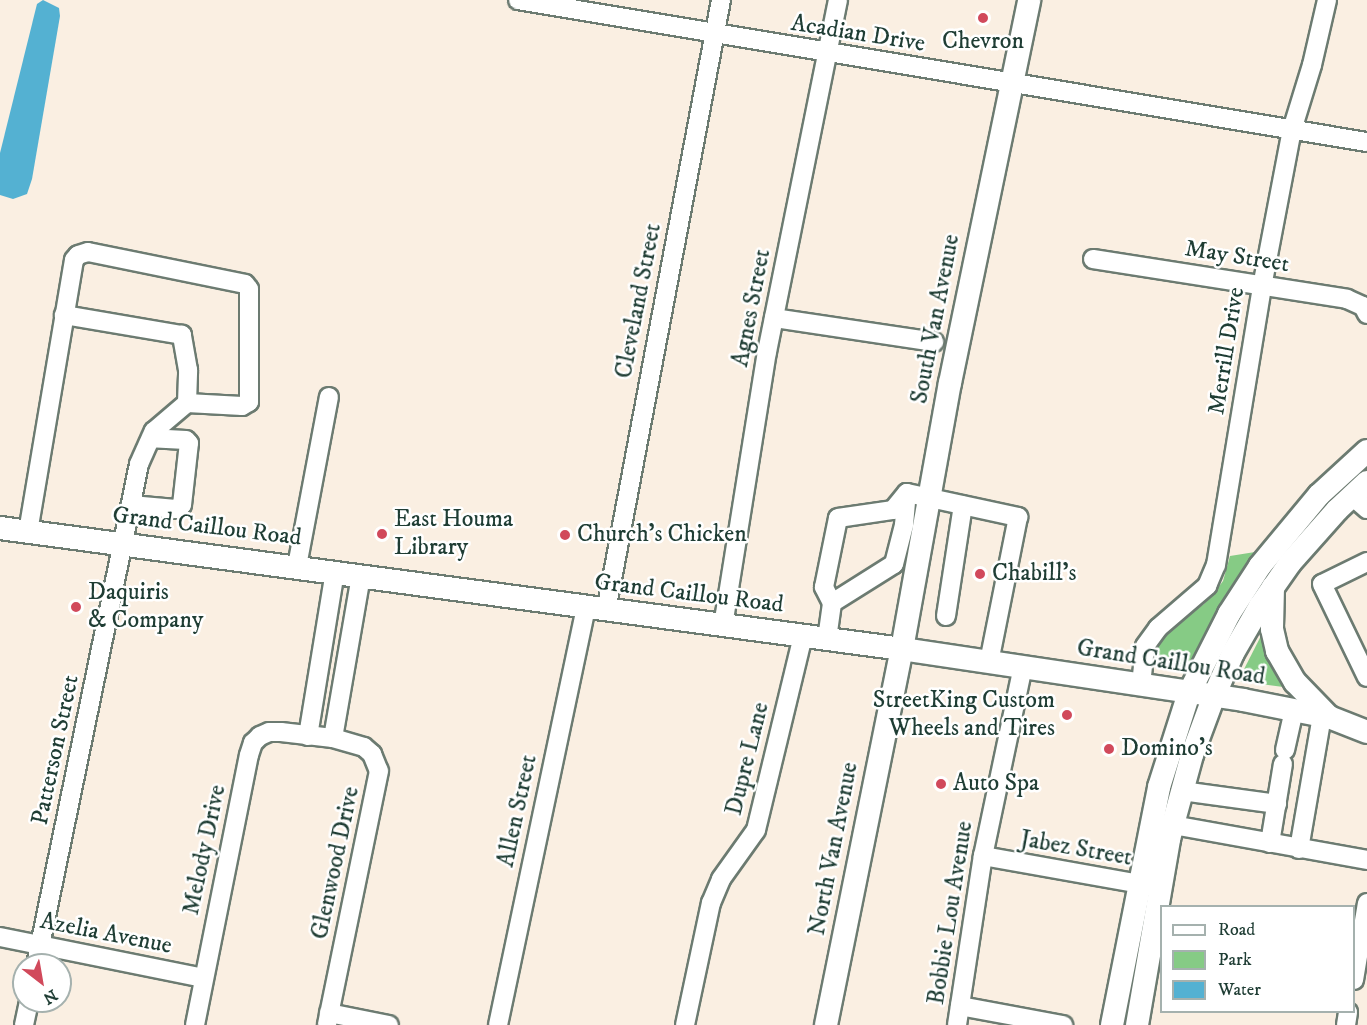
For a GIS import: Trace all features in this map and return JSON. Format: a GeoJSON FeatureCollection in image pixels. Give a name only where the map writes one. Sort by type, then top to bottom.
{"type":"FeatureCollection","features":[{"type":"Feature","properties":{"kind":"main road","name":"South Van Avenue"},"geometry":{"type":"LineString","coordinates":[[902,649],[952,371],[1029,0]]}},
{"type":"Feature","properties":{"kind":"main road"},"geometry":{"type":"LineString","coordinates":[[1112,1025],[1159,787],[1189,693],[1229,614],[1260,566],[1319,495],[1367,451]]}},
{"type":"Feature","properties":{"kind":"main road"},"geometry":{"type":"LineString","coordinates":[[1137,1025],[1173,825],[1192,755],[1214,696],[1233,653],[1290,563],[1362,496]]}},
{"type":"Feature","properties":{"kind":"main road","name":"Grand Caillou Road"},"geometry":{"type":"LineString","coordinates":[[0,528],[335,571],[596,610],[902,649],[1023,667],[1294,710],[1325,717],[1367,732]]}},
{"type":"Feature","properties":{"kind":"main road"},"geometry":{"type":"LineString","coordinates":[[1274,587],[1272,629],[1277,651],[1295,682],[1325,717]]}},
{"type":"Feature","properties":{"kind":"main road","name":"North Van Avenue"},"geometry":{"type":"LineString","coordinates":[[826,1025],[902,649]]}},
{"type":"Feature","properties":{"kind":"street","name":"Acadian Drive"},"geometry":{"type":"LineString","coordinates":[[518,0],[593,6],[714,34],[1367,142]]}},
{"type":"Feature","properties":{"kind":"street","name":"Cleveland Street"},"geometry":{"type":"LineString","coordinates":[[596,610],[721,0]]}},
{"type":"Feature","properties":{"kind":"street","name":"Agnes Street"},"geometry":{"type":"LineString","coordinates":[[723,626],[774,318],[838,0]]}},
{"type":"Feature","properties":{"kind":"street","name":"Merrill Drive"},"geometry":{"type":"LineString","coordinates":[[1140,685],[1145,646],[1158,628],[1207,586],[1216,565],[1262,285],[1292,130],[1312,65],[1327,0]]}},
{"type":"Feature","properties":{"kind":"street"},"geometry":{"type":"LineString","coordinates":[[28,532],[64,315],[74,260],[78,255],[88,252],[245,284],[249,299],[249,402],[242,406],[187,403],[189,370],[182,335],[64,315]]}},
{"type":"Feature","properties":{"kind":"street","name":"May Street"},"geometry":{"type":"LineString","coordinates":[[1093,259],[1347,298],[1363,306],[1367,314]]}},
{"type":"Feature","properties":{"kind":"street"},"geometry":{"type":"LineString","coordinates":[[774,318],[933,342]]}},
{"type":"Feature","properties":{"kind":"street"},"geometry":{"type":"LineString","coordinates":[[297,566],[329,397]]}},
{"type":"Feature","properties":{"kind":"street","name":"Patterson Street"},"geometry":{"type":"LineString","coordinates":[[38,953],[139,464],[154,431],[187,403]]}},
{"type":"Feature","properties":{"kind":"street"},"geometry":{"type":"LineString","coordinates":[[132,505],[176,509],[182,505],[189,443],[186,440],[152,438]]}},
{"type":"Feature","properties":{"kind":"street"},"geometry":{"type":"LineString","coordinates":[[907,493],[1018,517],[989,662]]}},
{"type":"Feature","properties":{"kind":"street"},"geometry":{"type":"LineString","coordinates":[[827,639],[832,603],[824,587],[838,518],[893,510],[907,493]]}},
{"type":"Feature","properties":{"kind":"street"},"geometry":{"type":"LineString","coordinates":[[832,603],[894,564],[904,525],[907,493]]}},
{"type":"Feature","properties":{"kind":"street"},"geometry":{"type":"LineString","coordinates":[[946,615],[963,505]]}},
{"type":"Feature","properties":{"kind":"street"},"geometry":{"type":"LineString","coordinates":[[1367,562],[1322,584],[1367,677]]}},
{"type":"Feature","properties":{"kind":"street"},"geometry":{"type":"LineString","coordinates":[[308,736],[335,571]]}},
{"type":"Feature","properties":{"kind":"street"},"geometry":{"type":"LineString","coordinates":[[333,738],[362,576]]}},
{"type":"Feature","properties":{"kind":"street","name":"Allen Street"},"geometry":{"type":"LineString","coordinates":[[498,1025],[596,610]]}},
{"type":"Feature","properties":{"kind":"street","name":"Dupre Lane"},"geometry":{"type":"LineString","coordinates":[[685,1025],[711,903],[721,879],[756,830],[803,636]]}},
{"type":"Feature","properties":{"kind":"street","name":"Bobbie Lou Avenue"},"geometry":{"type":"LineString","coordinates":[[957,1025],[983,856],[1023,667]]}},
{"type":"Feature","properties":{"kind":"street"},"geometry":{"type":"LineString","coordinates":[[1270,843],[1294,710]]}},
{"type":"Feature","properties":{"kind":"street"},"geometry":{"type":"LineString","coordinates":[[1299,849],[1325,717]]}},
{"type":"Feature","properties":{"kind":"street","name":"Melody Drive"},"geometry":{"type":"LineString","coordinates":[[195,1025],[253,743],[269,732],[333,738]]}},
{"type":"Feature","properties":{"kind":"street","name":"Glenwood Drive"},"geometry":{"type":"LineString","coordinates":[[328,1019],[379,771],[372,754],[364,747],[333,738]]}},
{"type":"Feature","properties":{"kind":"street"},"geometry":{"type":"LineString","coordinates":[[1182,791],[1277,804]]}},
{"type":"Feature","properties":{"kind":"street"},"geometry":{"type":"LineString","coordinates":[[1173,825],[1367,861]]}},
{"type":"Feature","properties":{"kind":"street","name":"Jabez Street"},"geometry":{"type":"LineString","coordinates":[[983,856],[1138,885],[1161,887]]}},
{"type":"Feature","properties":{"kind":"street"},"geometry":{"type":"LineString","coordinates":[[1355,969],[1367,903]]}},
{"type":"Feature","properties":{"kind":"street","name":"Azelia Avenue"},"geometry":{"type":"LineString","coordinates":[[0,937],[39,947],[204,978]]}},
{"type":"Feature","properties":{"kind":"street"},"geometry":{"type":"LineString","coordinates":[[960,1006],[1063,1025]]}},
{"type":"Feature","properties":{"kind":"street"},"geometry":{"type":"LineString","coordinates":[[328,1019],[389,1025]]}},
{"type":"Feature","properties":{"kind":"green space"},"geometry":{"type":"Polygon","coordinates":[[[1255,552],[1257,554],[1193,660],[1173,671],[1159,668],[1154,659],[1155,651],[1167,631],[1204,604],[1217,589],[1223,581],[1230,556],[1255,552]]]}},
{"type":"Feature","properties":{"kind":"green space"},"geometry":{"type":"Polygon","coordinates":[[[1266,626],[1291,688],[1238,681],[1266,626]]]}},
{"type":"Feature","properties":{"kind":"water"},"geometry":{"type":"Polygon","coordinates":[[[43,0],[59,8],[60,16],[32,179],[27,194],[13,199],[0,195],[0,153],[37,4],[43,0]]]}},
{"type":"Feature","properties":{"kind":"place","name":"Chevron"},"geometry":{"type":"Point","coordinates":[983,18]}},
{"type":"Feature","properties":{"kind":"place","name":"East Houma Library"},"geometry":{"type":"Point","coordinates":[382,534]}},
{"type":"Feature","properties":{"kind":"place","name":"Church's Chicken"},"geometry":{"type":"Point","coordinates":[565,535]}},
{"type":"Feature","properties":{"kind":"place","name":"Chabill's"},"geometry":{"type":"Point","coordinates":[980,574]}},
{"type":"Feature","properties":{"kind":"place","name":"Daquiris & Company"},"geometry":{"type":"Point","coordinates":[76,607]}},
{"type":"Feature","properties":{"kind":"place","name":"StreetKing Custom Wheels and Tires"},"geometry":{"type":"Point","coordinates":[1067,715]}},
{"type":"Feature","properties":{"kind":"place","name":"Domino's"},"geometry":{"type":"Point","coordinates":[1109,749]}},
{"type":"Feature","properties":{"kind":"place","name":"Auto Spa"},"geometry":{"type":"Point","coordinates":[941,784]}}]}
